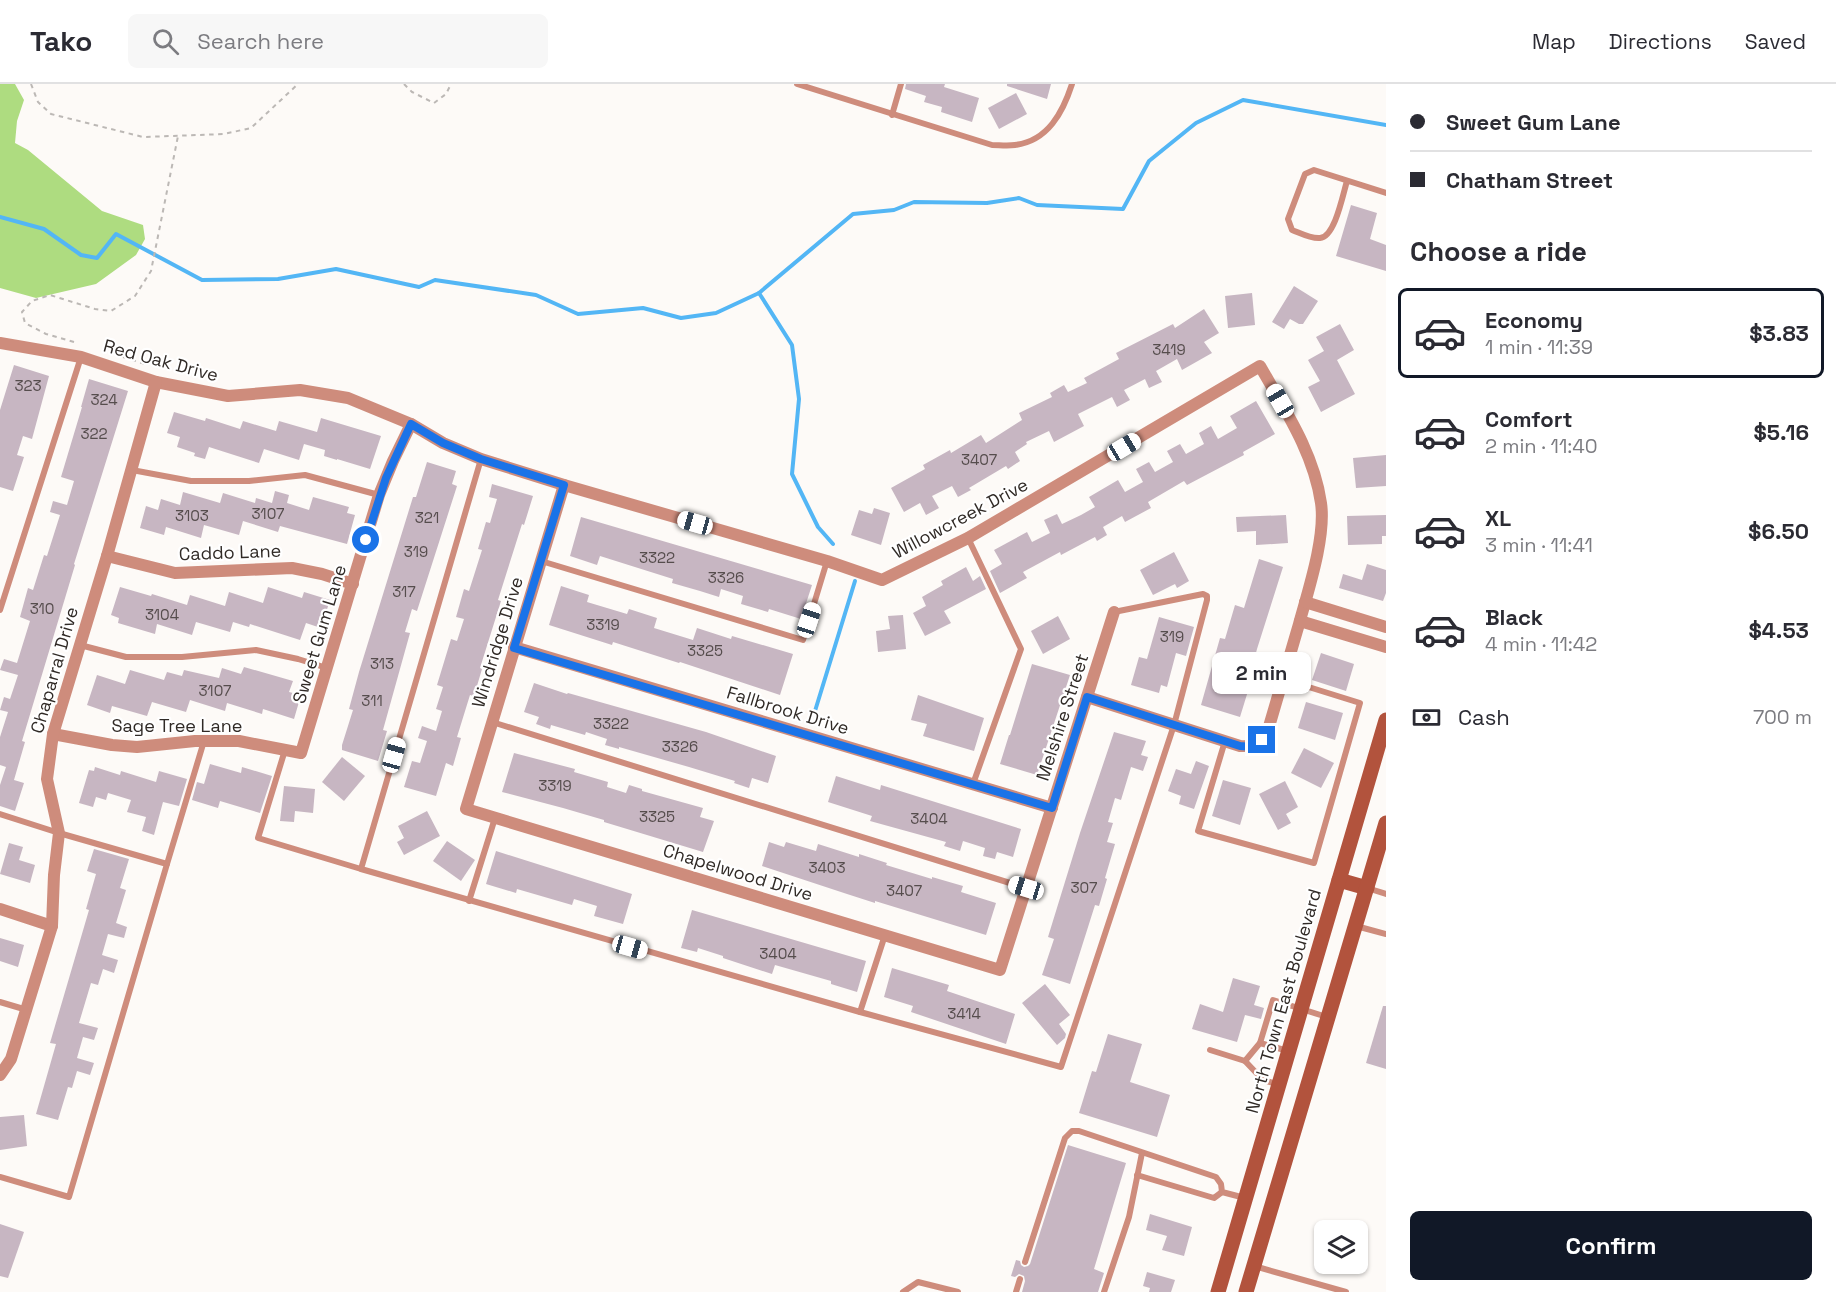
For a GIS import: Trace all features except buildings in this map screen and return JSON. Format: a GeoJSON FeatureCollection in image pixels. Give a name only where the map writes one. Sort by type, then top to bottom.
{"type":"FeatureCollection","features":[{"type":"Feature","properties":{"kind":"main road","name":"North Town East Boulevard"},"geometry":{"type":"LineString","coordinates":[[1218,1292],[1386,720]]}},
{"type":"Feature","properties":{"kind":"main road"},"geometry":{"type":"LineString","coordinates":[[1246,1292],[1386,823]]}},
{"type":"Feature","properties":{"kind":"main road"},"geometry":{"type":"LineString","coordinates":[[1339,880],[1367,888]]}},
{"type":"Feature","properties":{"kind":"main road"},"geometry":{"type":"LineString","coordinates":[[1245,1199],[1271,1207]]}},
{"type":"Feature","properties":{"kind":"street","name":"Red Oak Drive"},"geometry":{"type":"LineString","coordinates":[[0,343],[81,357],[156,382],[228,396],[300,390],[348,398],[411,424],[443,443],[481,459]]}},
{"type":"Feature","properties":{"kind":"street","name":"Willowcreek Drive"},"geometry":{"type":"LineString","coordinates":[[481,459],[827,561],[882,580],[968,538],[1260,366],[1300,436],[1312,466],[1321,505],[1320,538],[1305,602]]}},
{"type":"Feature","properties":{"kind":"street","name":"Chaparral Drive"},"geometry":{"type":"LineString","coordinates":[[0,1075],[11,1059],[52,926],[54,875],[59,833],[46,779],[52,734],[107,556],[156,382]]}},
{"type":"Feature","properties":{"kind":"street","name":"Sweet Gum Lane"},"geometry":{"type":"LineString","coordinates":[[301,753],[380,495],[411,424]]}},
{"type":"Feature","properties":{"kind":"street","name":"Windridge Drive"},"geometry":{"type":"LineString","coordinates":[[466,808],[564,485]]}},
{"type":"Feature","properties":{"kind":"street","name":"Caddo Lane"},"geometry":{"type":"LineString","coordinates":[[107,556],[175,573],[292,568],[322,574],[353,585]]}},
{"type":"Feature","properties":{"kind":"street"},"geometry":{"type":"LineString","coordinates":[[1087,697],[1240,746],[1252,747],[1262,740],[1268,730],[1305,602],[1386,627]]}},
{"type":"Feature","properties":{"kind":"street","name":"Melshire Street"},"geometry":{"type":"LineString","coordinates":[[1000,970],[1114,612]]}},
{"type":"Feature","properties":{"kind":"street"},"geometry":{"type":"LineString","coordinates":[[1300,621],[1386,647]]}},
{"type":"Feature","properties":{"kind":"street","name":"Fallbrook Drive"},"geometry":{"type":"LineString","coordinates":[[514,648],[1052,808]]}},
{"type":"Feature","properties":{"kind":"street","name":"Sage Tree Lane"},"geometry":{"type":"LineString","coordinates":[[52,734],[112,745],[138,747],[204,741],[239,741],[301,753]]}},
{"type":"Feature","properties":{"kind":"street","name":"Chapelwood Drive"},"geometry":{"type":"LineString","coordinates":[[466,808],[1000,970]]}},
{"type":"Feature","properties":{"kind":"street"},"geometry":{"type":"LineString","coordinates":[[0,909],[52,926]]}},
{"type":"Feature","properties":{"kind":"lane"},"geometry":{"type":"LineString","coordinates":[[797,84],[992,146],[1017,145],[1042,136],[1058,118],[1072,84]]}},
{"type":"Feature","properties":{"kind":"lane"},"geometry":{"type":"LineString","coordinates":[[892,115],[901,84]]}},
{"type":"Feature","properties":{"kind":"lane"},"geometry":{"type":"LineString","coordinates":[[1347,181],[1332,230],[1326,237],[1317,238],[1292,230],[1288,219],[1305,174],[1314,170],[1386,193]]}},
{"type":"Feature","properties":{"kind":"lane"},"geometry":{"type":"LineString","coordinates":[[0,610],[81,357]]}},
{"type":"Feature","properties":{"kind":"lane"},"geometry":{"type":"LineString","coordinates":[[361,870],[481,459]]}},
{"type":"Feature","properties":{"kind":"lane"},"geometry":{"type":"LineString","coordinates":[[131,470],[191,481],[249,481],[305,475],[380,495]]}},
{"type":"Feature","properties":{"kind":"lane"},"geometry":{"type":"LineString","coordinates":[[968,538],[1021,649],[973,784]]}},
{"type":"Feature","properties":{"kind":"lane"},"geometry":{"type":"LineString","coordinates":[[541,561],[803,640],[827,561]]}},
{"type":"Feature","properties":{"kind":"lane"},"geometry":{"type":"LineString","coordinates":[[285,750],[258,838],[469,902],[1061,1067],[1174,725],[1207,596],[1203,594],[1114,612]]}},
{"type":"Feature","properties":{"kind":"lane"},"geometry":{"type":"LineString","coordinates":[[80,645],[126,657],[182,657],[256,650],[327,668]]}},
{"type":"Feature","properties":{"kind":"lane"},"geometry":{"type":"LineString","coordinates":[[1225,741],[1198,831],[1314,863],[1360,703],[1283,680]]}},
{"type":"Feature","properties":{"kind":"lane"},"geometry":{"type":"LineString","coordinates":[[492,722],[1026,888]]}},
{"type":"Feature","properties":{"kind":"lane"},"geometry":{"type":"LineString","coordinates":[[0,1177],[69,1197],[204,741]]}},
{"type":"Feature","properties":{"kind":"lane"},"geometry":{"type":"LineString","coordinates":[[0,813],[59,833],[167,864]]}},
{"type":"Feature","properties":{"kind":"lane"},"geometry":{"type":"LineString","coordinates":[[469,902],[495,818]]}},
{"type":"Feature","properties":{"kind":"lane"},"geometry":{"type":"LineString","coordinates":[[1367,888],[1386,894]]}},
{"type":"Feature","properties":{"kind":"lane"},"geometry":{"type":"LineString","coordinates":[[1355,926],[1386,934]]}},
{"type":"Feature","properties":{"kind":"lane"},"geometry":{"type":"LineString","coordinates":[[860,1012],[885,935]]}},
{"type":"Feature","properties":{"kind":"lane"},"geometry":{"type":"LineString","coordinates":[[1245,1061],[1260,1043],[1273,1000],[1328,1017]]}},
{"type":"Feature","properties":{"kind":"lane"},"geometry":{"type":"LineString","coordinates":[[0,1002],[27,1011]]}},
{"type":"Feature","properties":{"kind":"lane"},"geometry":{"type":"LineString","coordinates":[[1260,1043],[1288,1052]]}},
{"type":"Feature","properties":{"kind":"lane"},"geometry":{"type":"LineString","coordinates":[[1210,1050],[1245,1061],[1263,1080],[1279,1085]]}},
{"type":"Feature","properties":{"kind":"lane"},"geometry":{"type":"LineString","coordinates":[[1025,1262],[1065,1138],[1072,1131],[1079,1131],[1216,1177],[1221,1184],[1222,1192]]}},
{"type":"Feature","properties":{"kind":"lane"},"geometry":{"type":"LineString","coordinates":[[1104,1292],[1129,1217],[1143,1153]]}},
{"type":"Feature","properties":{"kind":"lane"},"geometry":{"type":"LineString","coordinates":[[1137,1175],[1214,1198],[1222,1192]]}},
{"type":"Feature","properties":{"kind":"lane"},"geometry":{"type":"LineString","coordinates":[[1222,1192],[1245,1199]]}},
{"type":"Feature","properties":{"kind":"lane"},"geometry":{"type":"LineString","coordinates":[[1254,1266],[1346,1292]]}},
{"type":"Feature","properties":{"kind":"lane"},"geometry":{"type":"LineString","coordinates":[[1016,1292],[1020,1279]]}},
{"type":"Feature","properties":{"kind":"lane"},"geometry":{"type":"LineString","coordinates":[[903,1292],[918,1282],[958,1292]]}},
{"type":"Feature","properties":{"kind":"path"},"geometry":{"type":"LineString","coordinates":[[31,84],[38,102],[51,114],[143,137],[224,134],[250,128],[298,84]]}},
{"type":"Feature","properties":{"kind":"path"},"geometry":{"type":"LineString","coordinates":[[404,84],[412,92],[434,103],[446,94],[450,84]]}},
{"type":"Feature","properties":{"kind":"path"},"geometry":{"type":"LineString","coordinates":[[80,344],[46,334],[25,323],[22,312],[32,301],[50,295],[95,309],[111,310],[135,296],[151,271],[178,136]]}},
{"type":"Feature","properties":{"kind":"path"},"geometry":{"type":"LineString","coordinates":[[114,354],[148,364],[156,382]]}},
{"type":"Feature","properties":{"kind":"green space"},"geometry":{"type":"Polygon","coordinates":[[[0,84],[15,84],[24,100],[17,121],[15,143],[28,150],[102,211],[143,225],[145,239],[136,255],[96,284],[36,298],[0,288],[0,84]]]}},
{"type":"Feature","properties":{"kind":"waterway"},"geometry":{"type":"LineString","coordinates":[[0,217],[44,229],[81,255],[97,258],[116,234],[202,280],[278,279],[336,269],[419,287],[435,280],[536,295],[578,314],[643,308],[681,318],[716,313],[759,293],[853,214],[894,210],[914,202],[987,203],[1019,198],[1037,205],[1123,209],[1149,161],[1196,123],[1243,100],[1386,125]]}},
{"type":"Feature","properties":{"kind":"waterway"},"geometry":{"type":"LineString","coordinates":[[759,293],[792,345],[799,399],[792,474],[818,527],[833,544]]}},
{"type":"Feature","properties":{"kind":"waterway"},"geometry":{"type":"LineString","coordinates":[[815,711],[855,581]]}},
{"type":"Feature","properties":{"kind":"route"},"geometry":{"type":"LineString","coordinates":[[366,540],[386,478],[411,424],[443,443],[481,459],[564,485],[514,648],[1052,808],[1087,697],[1240,746],[1252,747],[1262,740]]}}]}
